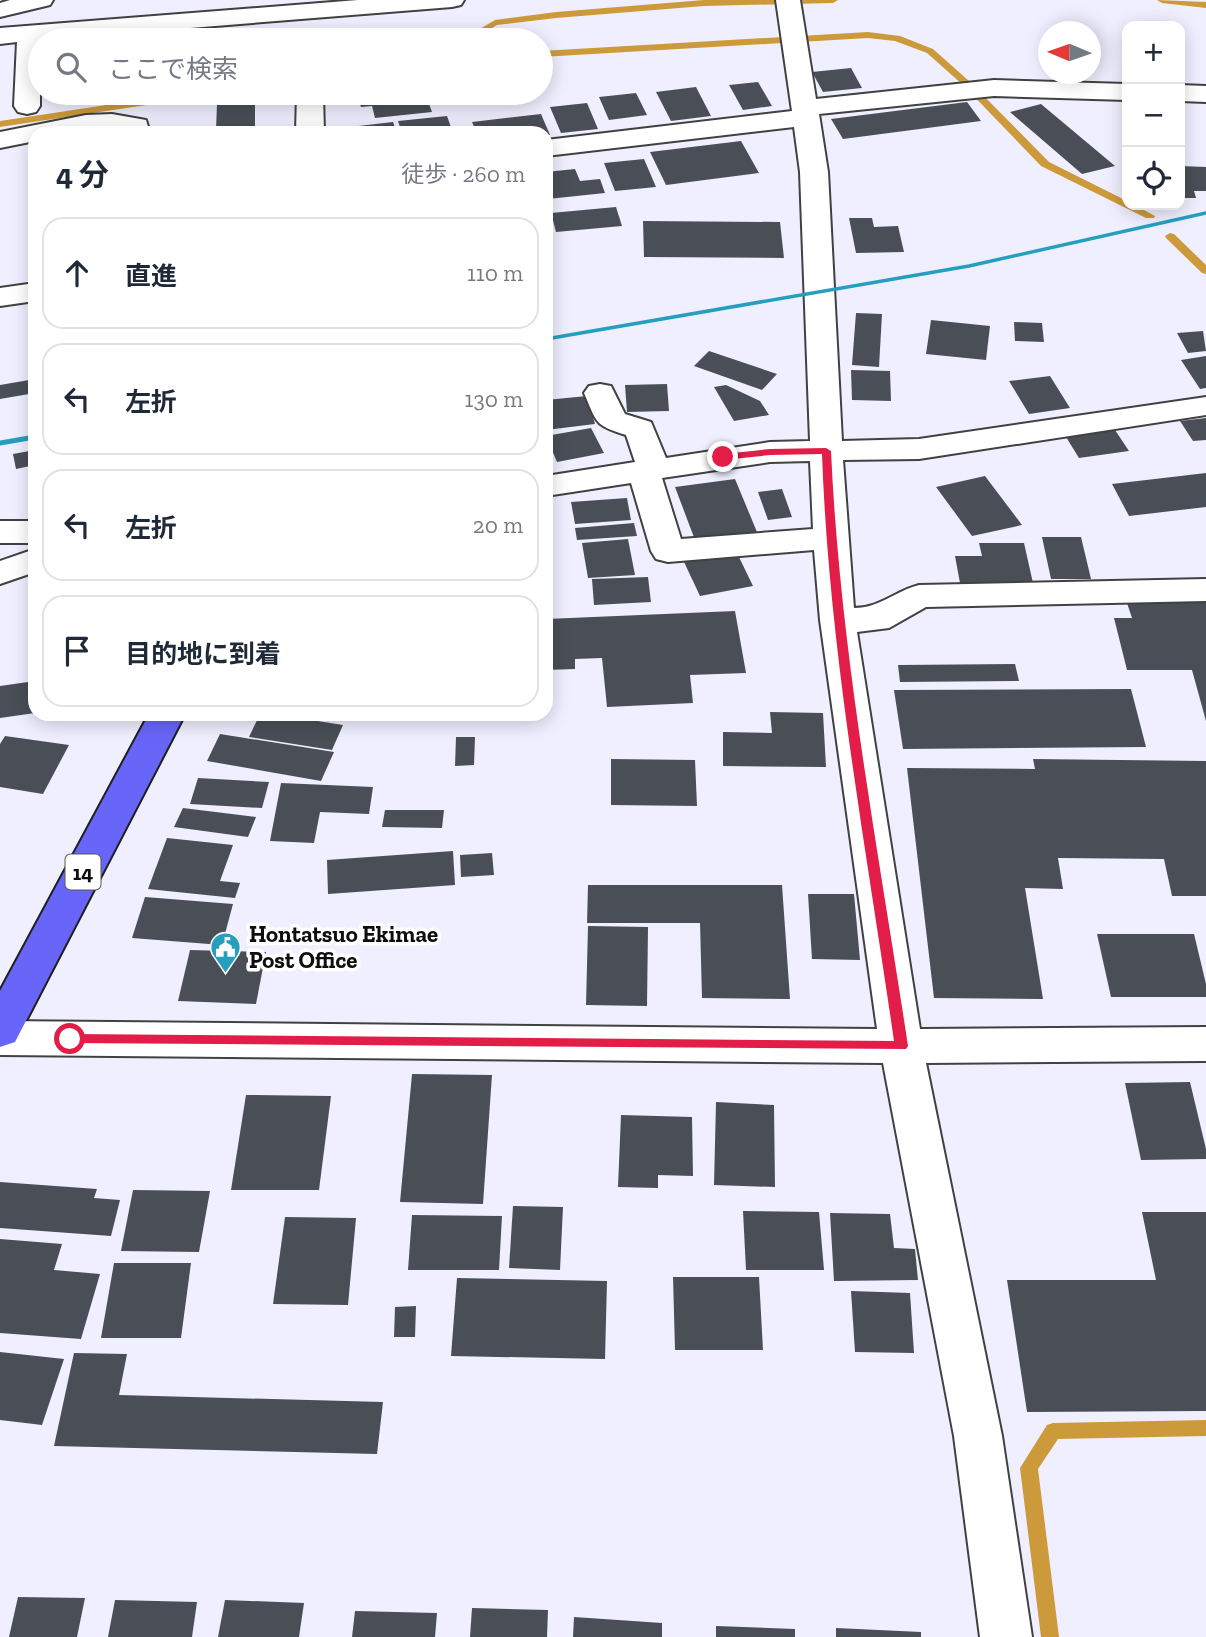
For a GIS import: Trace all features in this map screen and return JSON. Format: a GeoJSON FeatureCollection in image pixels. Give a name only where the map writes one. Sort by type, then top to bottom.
{"type":"FeatureCollection","features":[{"type":"Feature","properties":{"kind":"main road","name":"14"},"geometry":{"type":"LineString","coordinates":[[0,1030],[163,721]]}},
{"type":"Feature","properties":{"kind":"street"},"geometry":{"type":"LineString","coordinates":[[0,10],[41,0]]}},
{"type":"Feature","properties":{"kind":"street"},"geometry":{"type":"LineString","coordinates":[[198,28],[310,6],[452,0]]}},
{"type":"Feature","properties":{"kind":"street"},"geometry":{"type":"LineString","coordinates":[[788,0],[814,172],[830,538],[838,620],[901,1046],[978,1436],[1006,1637]]}},
{"type":"Feature","properties":{"kind":"street"},"geometry":{"type":"LineString","coordinates":[[310,6],[310,28]]}},
{"type":"Feature","properties":{"kind":"street"},"geometry":{"type":"LineString","coordinates":[[0,36],[28,34]]}},
{"type":"Feature","properties":{"kind":"street"},"geometry":{"type":"LineString","coordinates":[[27,106],[28,82]]}},
{"type":"Feature","properties":{"kind":"street"},"geometry":{"type":"LineString","coordinates":[[553,147],[994,88],[1122,92]]}},
{"type":"Feature","properties":{"kind":"street"},"geometry":{"type":"LineString","coordinates":[[1185,93],[1206,94]]}},
{"type":"Feature","properties":{"kind":"street"},"geometry":{"type":"LineString","coordinates":[[310,105],[310,126]]}},
{"type":"Feature","properties":{"kind":"street"},"geometry":{"type":"LineString","coordinates":[[75,126],[121,121],[136,126]]}},
{"type":"Feature","properties":{"kind":"street"},"geometry":{"type":"LineString","coordinates":[[0,140],[28,135]]}},
{"type":"Feature","properties":{"kind":"street"},"geometry":{"type":"LineString","coordinates":[[0,297],[28,293]]}},
{"type":"Feature","properties":{"kind":"street"},"geometry":{"type":"LineString","coordinates":[[600,393],[612,420],[640,429],[668,551],[830,538]]}},
{"type":"Feature","properties":{"kind":"street"},"geometry":{"type":"LineString","coordinates":[[553,485],[770,452],[919,449],[1206,406]]}},
{"type":"Feature","properties":{"kind":"street"},"geometry":{"type":"LineString","coordinates":[[0,532],[28,533]]}},
{"type":"Feature","properties":{"kind":"street"},"geometry":{"type":"LineString","coordinates":[[0,573],[28,563]]}},
{"type":"Feature","properties":{"kind":"street"},"geometry":{"type":"LineString","coordinates":[[838,620],[877,620],[919,597],[1206,590]]}},
{"type":"Feature","properties":{"kind":"street"},"geometry":{"type":"LineString","coordinates":[[0,1038],[901,1046],[1206,1044]]}},
{"type":"Feature","properties":{"kind":"building"},"geometry":{"type":"Polygon","coordinates":[[[851,68],[862,88],[823,92],[812,72],[851,68]]]}},
{"type":"Feature","properties":{"kind":"building"},"geometry":{"type":"Polygon","coordinates":[[[758,82],[772,106],[743,110],[729,85],[758,82]]]}},
{"type":"Feature","properties":{"kind":"building"},"geometry":{"type":"Polygon","coordinates":[[[696,87],[711,116],[671,121],[656,92],[696,87]]]}},
{"type":"Feature","properties":{"kind":"building"},"geometry":{"type":"Polygon","coordinates":[[[636,93],[647,115],[609,120],[599,97],[636,93]]]}},
{"type":"Feature","properties":{"kind":"building"},"geometry":{"type":"Polygon","coordinates":[[[967,102],[981,121],[843,139],[831,119],[967,102]]]}},
{"type":"Feature","properties":{"kind":"building"},"geometry":{"type":"Polygon","coordinates":[[[587,103],[598,129],[561,133],[550,107],[587,103]]]}},
{"type":"Feature","properties":{"kind":"building"},"geometry":{"type":"Polygon","coordinates":[[[1041,104],[1115,166],[1082,174],[1010,112],[1041,104]]]}},
{"type":"Feature","properties":{"kind":"building"},"geometry":{"type":"Polygon","coordinates":[[[217,105],[255,105],[255,126],[216,126],[217,105]]]}},
{"type":"Feature","properties":{"kind":"building"},"geometry":{"type":"Polygon","coordinates":[[[360,105],[429,105],[432,112],[375,118],[372,106],[360,105]]]}},
{"type":"Feature","properties":{"kind":"building"},"geometry":{"type":"Polygon","coordinates":[[[541,114],[546,126],[474,126],[472,122],[541,114]]]}},
{"type":"Feature","properties":{"kind":"building"},"geometry":{"type":"Polygon","coordinates":[[[447,116],[451,126],[400,126],[398,121],[447,116]]]}},
{"type":"Feature","properties":{"kind":"building"},"geometry":{"type":"Polygon","coordinates":[[[393,122],[394,126],[359,126],[393,122]]]}},
{"type":"Feature","properties":{"kind":"building"},"geometry":{"type":"Polygon","coordinates":[[[741,141],[759,173],[666,185],[650,152],[741,141]]]}},
{"type":"Feature","properties":{"kind":"building"},"geometry":{"type":"Polygon","coordinates":[[[644,159],[656,187],[615,191],[604,163],[644,159]]]}},
{"type":"Feature","properties":{"kind":"building"},"geometry":{"type":"Polygon","coordinates":[[[1185,166],[1206,167],[1206,191],[1194,191],[1196,198],[1185,198],[1185,166]]]}},
{"type":"Feature","properties":{"kind":"building"},"geometry":{"type":"Polygon","coordinates":[[[575,169],[580,181],[600,179],[605,193],[553,198],[553,171],[575,169]]]}},
{"type":"Feature","properties":{"kind":"building"},"geometry":{"type":"Polygon","coordinates":[[[616,207],[622,226],[556,232],[553,213],[616,207]]]}},
{"type":"Feature","properties":{"kind":"building"},"geometry":{"type":"Polygon","coordinates":[[[849,218],[872,218],[874,227],[898,226],[904,252],[856,253],[849,218]]]}},
{"type":"Feature","properties":{"kind":"building"},"geometry":{"type":"Polygon","coordinates":[[[643,221],[780,222],[784,258],[644,257],[643,221]]]}},
{"type":"Feature","properties":{"kind":"building"},"geometry":{"type":"Polygon","coordinates":[[[856,313],[882,314],[879,367],[852,365],[856,313]]]}},
{"type":"Feature","properties":{"kind":"building"},"geometry":{"type":"Polygon","coordinates":[[[931,320],[990,326],[986,360],[926,354],[931,320]]]}},
{"type":"Feature","properties":{"kind":"building"},"geometry":{"type":"Polygon","coordinates":[[[1014,322],[1042,323],[1044,342],[1015,341],[1014,322]]]}},
{"type":"Feature","properties":{"kind":"building"},"geometry":{"type":"Polygon","coordinates":[[[1203,331],[1206,351],[1188,353],[1177,333],[1203,331]]]}},
{"type":"Feature","properties":{"kind":"building"},"geometry":{"type":"Polygon","coordinates":[[[709,351],[777,374],[762,390],[694,366],[709,351]]]}},
{"type":"Feature","properties":{"kind":"building"},"geometry":{"type":"Polygon","coordinates":[[[1206,356],[1206,388],[1200,389],[1181,360],[1206,356]]]}},
{"type":"Feature","properties":{"kind":"building"},"geometry":{"type":"Polygon","coordinates":[[[851,370],[890,371],[891,401],[852,400],[851,370]]]}},
{"type":"Feature","properties":{"kind":"building"},"geometry":{"type":"Polygon","coordinates":[[[1050,376],[1070,408],[1029,414],[1009,381],[1050,376]]]}},
{"type":"Feature","properties":{"kind":"building"},"geometry":{"type":"Polygon","coordinates":[[[28,380],[28,394],[0,399],[0,385],[28,380]]]}},
{"type":"Feature","properties":{"kind":"building"},"geometry":{"type":"Polygon","coordinates":[[[667,384],[669,411],[627,412],[625,385],[667,384]]]}},
{"type":"Feature","properties":{"kind":"building"},"geometry":{"type":"Polygon","coordinates":[[[726,385],[760,401],[769,415],[734,421],[714,387],[726,385]]]}},
{"type":"Feature","properties":{"kind":"building"},"geometry":{"type":"Polygon","coordinates":[[[587,396],[595,424],[553,429],[553,399],[587,396]]]}},
{"type":"Feature","properties":{"kind":"building"},"geometry":{"type":"Polygon","coordinates":[[[1206,418],[1206,440],[1193,441],[1180,421],[1206,418]]]}},
{"type":"Feature","properties":{"kind":"building"},"geometry":{"type":"Polygon","coordinates":[[[591,428],[604,453],[557,462],[553,453],[553,435],[591,428]]]}},
{"type":"Feature","properties":{"kind":"building"},"geometry":{"type":"Polygon","coordinates":[[[1115,430],[1129,451],[1079,458],[1066,437],[1115,430]]]}},
{"type":"Feature","properties":{"kind":"building"},"geometry":{"type":"Polygon","coordinates":[[[28,451],[28,466],[16,469],[13,454],[28,451]]]}},
{"type":"Feature","properties":{"kind":"building"},"geometry":{"type":"Polygon","coordinates":[[[1206,473],[1206,507],[1129,516],[1112,484],[1206,473]]]}},
{"type":"Feature","properties":{"kind":"building"},"geometry":{"type":"Polygon","coordinates":[[[985,476],[1022,525],[972,536],[936,487],[985,476]]]}},
{"type":"Feature","properties":{"kind":"building"},"geometry":{"type":"Polygon","coordinates":[[[735,479],[757,532],[695,540],[675,487],[735,479]]]}},
{"type":"Feature","properties":{"kind":"building"},"geometry":{"type":"Polygon","coordinates":[[[782,489],[792,517],[768,520],[758,492],[782,489]]]}},
{"type":"Feature","properties":{"kind":"building"},"geometry":{"type":"Polygon","coordinates":[[[627,498],[631,520],[575,524],[571,502],[627,498]]]}},
{"type":"Feature","properties":{"kind":"building"},"geometry":{"type":"Polygon","coordinates":[[[634,523],[637,536],[577,540],[575,528],[634,523]]]}},
{"type":"Feature","properties":{"kind":"building"},"geometry":{"type":"Polygon","coordinates":[[[1042,537],[1081,537],[1091,579],[1051,579],[1042,537]]]}},
{"type":"Feature","properties":{"kind":"building"},"geometry":{"type":"Polygon","coordinates":[[[628,539],[635,575],[588,578],[582,543],[628,539]]]}},
{"type":"Feature","properties":{"kind":"building"},"geometry":{"type":"Polygon","coordinates":[[[979,543],[1024,543],[1033,583],[960,583],[955,556],[982,556],[979,543]]]}},
{"type":"Feature","properties":{"kind":"building"},"geometry":{"type":"Polygon","coordinates":[[[737,553],[753,586],[700,596],[684,562],[737,553]]]}},
{"type":"Feature","properties":{"kind":"building"},"geometry":{"type":"Polygon","coordinates":[[[648,577],[651,602],[594,605],[592,579],[648,577]]]}},
{"type":"Feature","properties":{"kind":"building"},"geometry":{"type":"Polygon","coordinates":[[[1127,603],[1206,603],[1206,721],[1192,670],[1127,670],[1114,618],[1132,618],[1127,603]]]}},
{"type":"Feature","properties":{"kind":"building"},"geometry":{"type":"Polygon","coordinates":[[[735,611],[746,673],[690,675],[693,703],[607,707],[602,658],[575,659],[575,669],[553,670],[553,619],[735,611]]]}},
{"type":"Feature","properties":{"kind":"building"},"geometry":{"type":"Polygon","coordinates":[[[1015,664],[1019,681],[900,682],[898,665],[1015,664]]]}},
{"type":"Feature","properties":{"kind":"building"},"geometry":{"type":"Polygon","coordinates":[[[28,682],[28,714],[0,718],[0,686],[28,682]]]}},
{"type":"Feature","properties":{"kind":"building"},"geometry":{"type":"Polygon","coordinates":[[[1131,689],[1146,747],[903,749],[894,690],[1131,689]]]}},
{"type":"Feature","properties":{"kind":"building"},"geometry":{"type":"Polygon","coordinates":[[[770,712],[823,713],[826,767],[723,766],[723,732],[772,733],[770,712]]]}},
{"type":"Feature","properties":{"kind":"building"},"geometry":{"type":"Polygon","coordinates":[[[257,721],[318,721],[343,725],[332,750],[249,737],[257,721]]]}},
{"type":"Feature","properties":{"kind":"building"},"geometry":{"type":"Polygon","coordinates":[[[220,734],[334,752],[321,781],[207,761],[220,734]]]}},
{"type":"Feature","properties":{"kind":"building"},"geometry":{"type":"Polygon","coordinates":[[[5,736],[69,745],[43,794],[0,787],[0,744],[5,736]]]}},
{"type":"Feature","properties":{"kind":"building"},"geometry":{"type":"Polygon","coordinates":[[[456,737],[475,737],[474,765],[455,766],[456,737]]]}},
{"type":"Feature","properties":{"kind":"building"},"geometry":{"type":"Polygon","coordinates":[[[611,759],[695,760],[697,806],[611,805],[611,759]]]}},
{"type":"Feature","properties":{"kind":"building"},"geometry":{"type":"Polygon","coordinates":[[[1033,759],[1206,761],[1206,896],[1172,896],[1164,859],[1058,858],[1063,889],[1025,888],[1043,999],[934,998],[907,768],[1035,769],[1033,759]]]}},
{"type":"Feature","properties":{"kind":"building"},"geometry":{"type":"Polygon","coordinates":[[[198,778],[269,782],[262,808],[190,804],[198,778]]]}},
{"type":"Feature","properties":{"kind":"building"},"geometry":{"type":"Polygon","coordinates":[[[281,783],[373,787],[369,814],[320,812],[314,843],[270,841],[281,783]]]}},
{"type":"Feature","properties":{"kind":"building"},"geometry":{"type":"Polygon","coordinates":[[[183,808],[256,817],[248,837],[174,827],[183,808]]]}},
{"type":"Feature","properties":{"kind":"building"},"geometry":{"type":"Polygon","coordinates":[[[385,810],[444,810],[442,828],[382,827],[385,810]]]}},
{"type":"Feature","properties":{"kind":"building"},"geometry":{"type":"Polygon","coordinates":[[[167,838],[233,845],[220,881],[240,883],[235,898],[148,889],[167,838]]]}},
{"type":"Feature","properties":{"kind":"building"},"geometry":{"type":"Polygon","coordinates":[[[453,851],[455,885],[328,894],[327,860],[453,851]]]}},
{"type":"Feature","properties":{"kind":"building"},"geometry":{"type":"Polygon","coordinates":[[[492,853],[494,875],[461,877],[460,855],[492,853]]]}},
{"type":"Feature","properties":{"kind":"building"},"geometry":{"type":"Polygon","coordinates":[[[588,885],[782,885],[790,999],[702,998],[700,923],[587,923],[588,885]]]}},
{"type":"Feature","properties":{"kind":"building"},"geometry":{"type":"Polygon","coordinates":[[[808,894],[854,894],[860,960],[812,959],[808,894]]]}},
{"type":"Feature","properties":{"kind":"building"},"geometry":{"type":"Polygon","coordinates":[[[145,897],[233,904],[222,945],[132,938],[145,897]]]}},
{"type":"Feature","properties":{"kind":"building"},"geometry":{"type":"Polygon","coordinates":[[[588,926],[648,927],[647,1006],[586,1005],[588,926]]]}},
{"type":"Feature","properties":{"kind":"building"},"geometry":{"type":"Polygon","coordinates":[[[1097,934],[1194,934],[1206,984],[1206,997],[1111,997],[1097,934]]]}},
{"type":"Feature","properties":{"kind":"building"},"geometry":{"type":"Polygon","coordinates":[[[190,950],[266,952],[256,1004],[178,1001],[190,950]]]}},
{"type":"Feature","properties":{"kind":"building"},"geometry":{"type":"Polygon","coordinates":[[[412,1074],[492,1075],[483,1204],[400,1202],[412,1074]]]}},
{"type":"Feature","properties":{"kind":"building"},"geometry":{"type":"Polygon","coordinates":[[[1190,1082],[1206,1159],[1141,1160],[1125,1083],[1190,1082]]]}},
{"type":"Feature","properties":{"kind":"building"},"geometry":{"type":"Polygon","coordinates":[[[246,1095],[331,1096],[319,1190],[231,1190],[246,1095]]]}},
{"type":"Feature","properties":{"kind":"building"},"geometry":{"type":"Polygon","coordinates":[[[716,1102],[774,1105],[775,1187],[714,1185],[716,1102]]]}},
{"type":"Feature","properties":{"kind":"building"},"geometry":{"type":"Polygon","coordinates":[[[621,1115],[692,1117],[693,1176],[658,1175],[658,1188],[618,1187],[621,1115]]]}},
{"type":"Feature","properties":{"kind":"building"},"geometry":{"type":"Polygon","coordinates":[[[0,1182],[97,1189],[94,1198],[120,1200],[111,1236],[0,1228],[0,1182]]]}},
{"type":"Feature","properties":{"kind":"building"},"geometry":{"type":"Polygon","coordinates":[[[133,1190],[210,1191],[199,1252],[121,1251],[133,1190]]]}},
{"type":"Feature","properties":{"kind":"building"},"geometry":{"type":"Polygon","coordinates":[[[513,1206],[563,1207],[560,1270],[509,1268],[513,1206]]]}},
{"type":"Feature","properties":{"kind":"building"},"geometry":{"type":"Polygon","coordinates":[[[743,1211],[819,1212],[824,1270],[746,1270],[743,1211]]]}},
{"type":"Feature","properties":{"kind":"building"},"geometry":{"type":"Polygon","coordinates":[[[1142,1212],[1206,1212],[1206,1411],[1027,1412],[1007,1280],[1156,1280],[1142,1212]]]}},
{"type":"Feature","properties":{"kind":"building"},"geometry":{"type":"Polygon","coordinates":[[[830,1213],[890,1214],[894,1248],[915,1249],[918,1280],[834,1281],[830,1213]]]}},
{"type":"Feature","properties":{"kind":"building"},"geometry":{"type":"Polygon","coordinates":[[[412,1215],[502,1216],[499,1270],[408,1270],[412,1215]]]}},
{"type":"Feature","properties":{"kind":"building"},"geometry":{"type":"Polygon","coordinates":[[[285,1217],[356,1218],[348,1305],[273,1304],[285,1217]]]}},
{"type":"Feature","properties":{"kind":"building"},"geometry":{"type":"Polygon","coordinates":[[[0,1239],[62,1244],[54,1270],[100,1274],[81,1339],[0,1333],[0,1239]]]}},
{"type":"Feature","properties":{"kind":"building"},"geometry":{"type":"Polygon","coordinates":[[[114,1263],[191,1263],[181,1338],[101,1338],[114,1263]]]}},
{"type":"Feature","properties":{"kind":"building"},"geometry":{"type":"Polygon","coordinates":[[[673,1277],[759,1277],[763,1350],[675,1350],[673,1277]]]}},
{"type":"Feature","properties":{"kind":"building"},"geometry":{"type":"Polygon","coordinates":[[[457,1278],[607,1281],[605,1359],[451,1356],[457,1278]]]}},
{"type":"Feature","properties":{"kind":"building"},"geometry":{"type":"Polygon","coordinates":[[[851,1291],[910,1293],[914,1353],[855,1352],[851,1291]]]}},
{"type":"Feature","properties":{"kind":"building"},"geometry":{"type":"Polygon","coordinates":[[[416,1306],[415,1337],[394,1337],[395,1307],[416,1306]]]}},
{"type":"Feature","properties":{"kind":"building"},"geometry":{"type":"Polygon","coordinates":[[[0,1352],[64,1359],[42,1425],[0,1420],[0,1352]]]}},
{"type":"Feature","properties":{"kind":"building"},"geometry":{"type":"Polygon","coordinates":[[[74,1353],[127,1354],[119,1395],[383,1402],[377,1454],[54,1446],[74,1353]]]}},
{"type":"Feature","properties":{"kind":"building"},"geometry":{"type":"Polygon","coordinates":[[[18,1597],[85,1598],[77,1637],[9,1637],[18,1597]]]}},
{"type":"Feature","properties":{"kind":"building"},"geometry":{"type":"Polygon","coordinates":[[[115,1600],[197,1602],[192,1637],[108,1637],[115,1600]]]}},
{"type":"Feature","properties":{"kind":"building"},"geometry":{"type":"Polygon","coordinates":[[[225,1600],[304,1603],[299,1637],[218,1637],[225,1600]]]}},
{"type":"Feature","properties":{"kind":"building"},"geometry":{"type":"Polygon","coordinates":[[[472,1608],[548,1610],[547,1637],[470,1637],[472,1608]]]}},
{"type":"Feature","properties":{"kind":"building"},"geometry":{"type":"Polygon","coordinates":[[[355,1611],[437,1613],[435,1637],[352,1637],[355,1611]]]}},
{"type":"Feature","properties":{"kind":"building"},"geometry":{"type":"Polygon","coordinates":[[[574,1617],[662,1623],[662,1637],[573,1637],[574,1617]]]}},
{"type":"Feature","properties":{"kind":"building"},"geometry":{"type":"Polygon","coordinates":[[[716,1626],[795,1629],[795,1637],[716,1637],[716,1626]]]}},
{"type":"Feature","properties":{"kind":"building"},"geometry":{"type":"Polygon","coordinates":[[[836,1628],[921,1632],[921,1637],[836,1637],[836,1628]]]}},
{"type":"Feature","properties":{"kind":"waterway"},"geometry":{"type":"LineString","coordinates":[[486,28],[495,23],[556,15],[704,3],[833,0]]}},
{"type":"Feature","properties":{"kind":"waterway"},"geometry":{"type":"LineString","coordinates":[[1162,0],[1206,5]]}},
{"type":"Feature","properties":{"kind":"waterway"},"geometry":{"type":"LineString","coordinates":[[553,53],[868,35],[897,38],[930,51],[966,83],[1045,164],[1150,216]]}},
{"type":"Feature","properties":{"kind":"waterway"},"geometry":{"type":"LineString","coordinates":[[0,124],[126,105]]}},
{"type":"Feature","properties":{"kind":"waterway"},"geometry":{"type":"LineString","coordinates":[[1170,236],[1206,271]]}},
{"type":"Feature","properties":{"kind":"waterway"},"geometry":{"type":"LineString","coordinates":[[1050,1637],[1029,1468],[1053,1431],[1206,1428]]}},
{"type":"Feature","properties":{"kind":"railway"},"geometry":{"type":"LineString","coordinates":[[553,338],[969,266],[1206,213]]}},
{"type":"Feature","properties":{"kind":"railway"},"geometry":{"type":"LineString","coordinates":[[0,443],[28,438]]}},
{"type":"Feature","properties":{"kind":"place","name":"Hontatsuo Ekimae Post Office"},"geometry":{"type":"Point","coordinates":[226,974]}},
{"type":"Feature","properties":{"kind":"route"},"geometry":{"type":"LineString","coordinates":[[70,1039],[901,1046],[838,620],[830,538],[826,451],[770,452],[723,457]]}}]}
